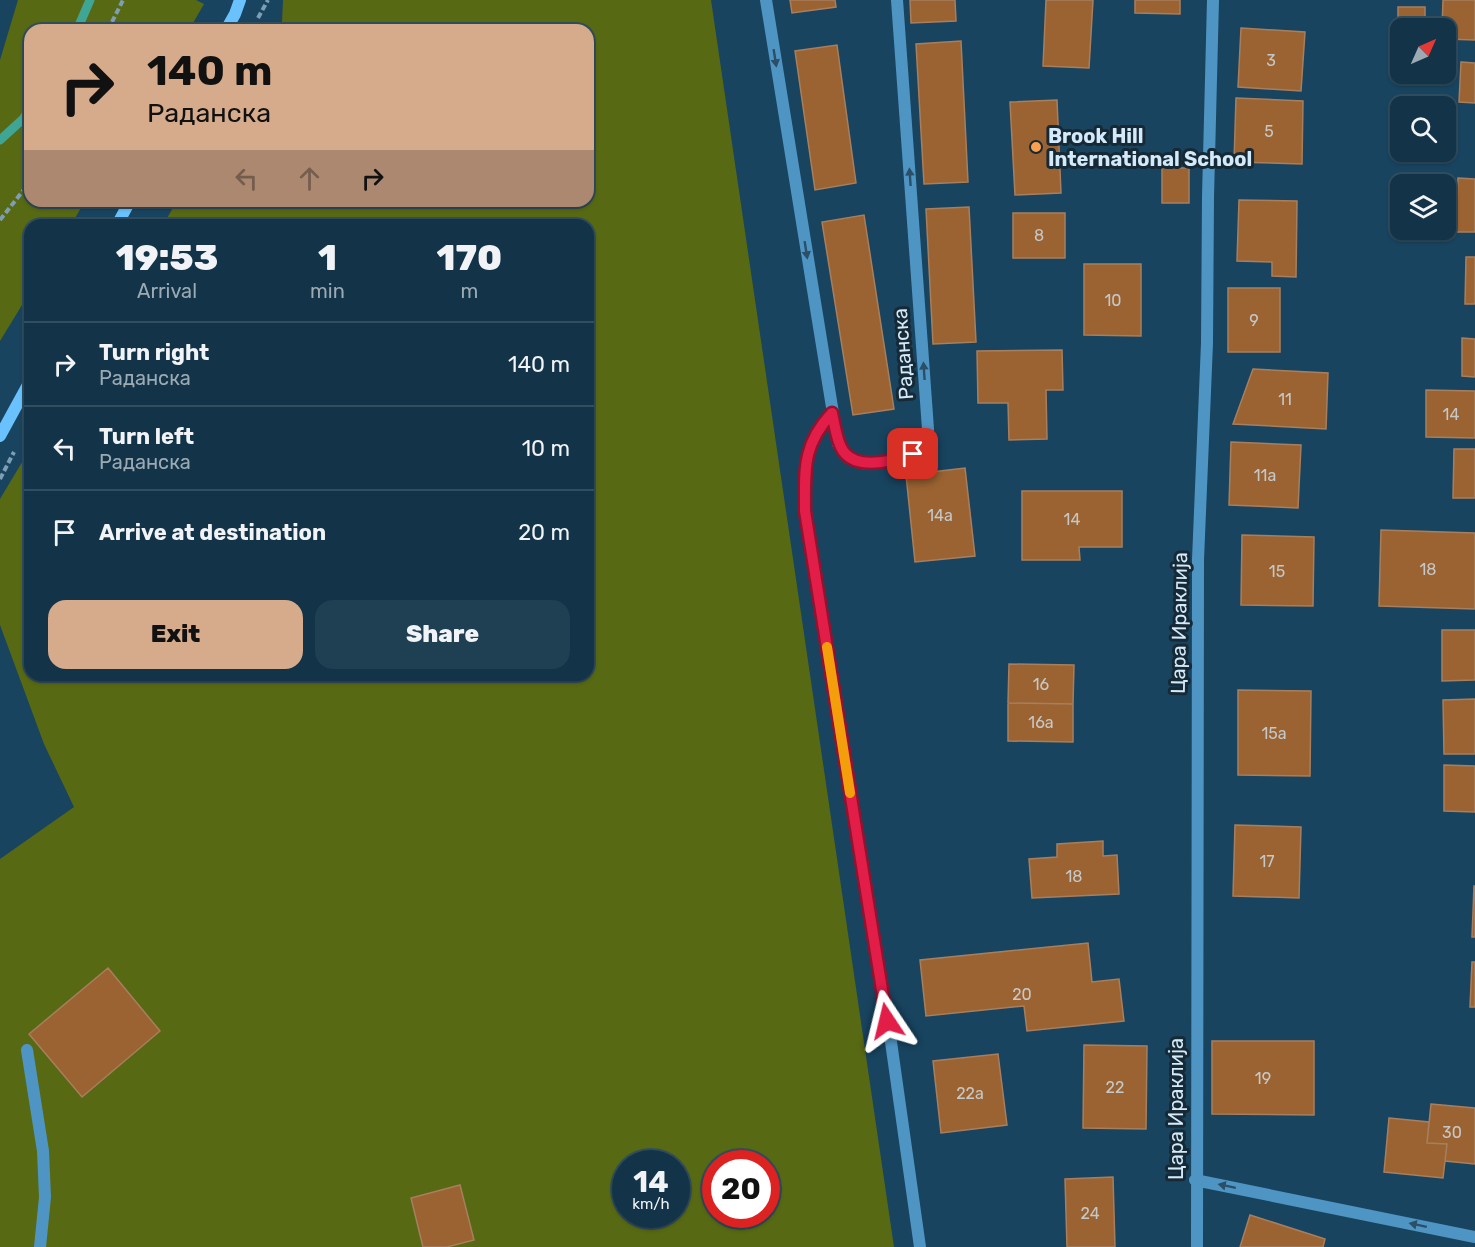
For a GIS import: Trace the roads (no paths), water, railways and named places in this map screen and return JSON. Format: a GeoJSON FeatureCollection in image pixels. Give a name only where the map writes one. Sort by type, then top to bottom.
{"type":"FeatureCollection","features":[{"type":"Feature","properties":{"kind":"street"},"geometry":{"type":"LineString","coordinates":[[229,24],[240,0]]}},
{"type":"Feature","properties":{"kind":"street","name":"Раданска"},"geometry":{"type":"LineString","coordinates":[[766,0],[838,444],[849,458],[866,464],[904,459],[920,448],[928,429],[897,0]]}},
{"type":"Feature","properties":{"kind":"street","name":"Цара Ираклија"},"geometry":{"type":"LineString","coordinates":[[1197,1247],[1198,560],[1207,343],[1208,197],[1214,0]]}},
{"type":"Feature","properties":{"kind":"street"},"geometry":{"type":"LineString","coordinates":[[0,436],[24,392]]}},
{"type":"Feature","properties":{"kind":"street"},"geometry":{"type":"LineString","coordinates":[[832,413],[819,427],[812,441],[805,466],[805,511],[891,1042],[920,1247]]}},
{"type":"Feature","properties":{"kind":"street"},"geometry":{"type":"LineString","coordinates":[[27,1050],[43,1151],[45,1197],[40,1247]]}},
{"type":"Feature","properties":{"kind":"street"},"geometry":{"type":"LineString","coordinates":[[1196,1180],[1475,1237]]}},
{"type":"Feature","properties":{"kind":"waterway"},"geometry":{"type":"LineString","coordinates":[[80,24],[90,0]]}},
{"type":"Feature","properties":{"kind":"waterway"},"geometry":{"type":"LineString","coordinates":[[0,140],[24,118]]}},
{"type":"Feature","properties":{"kind":"place","name":"Brook Hill International School"},"geometry":{"type":"Point","coordinates":[1036,147]}}]}
